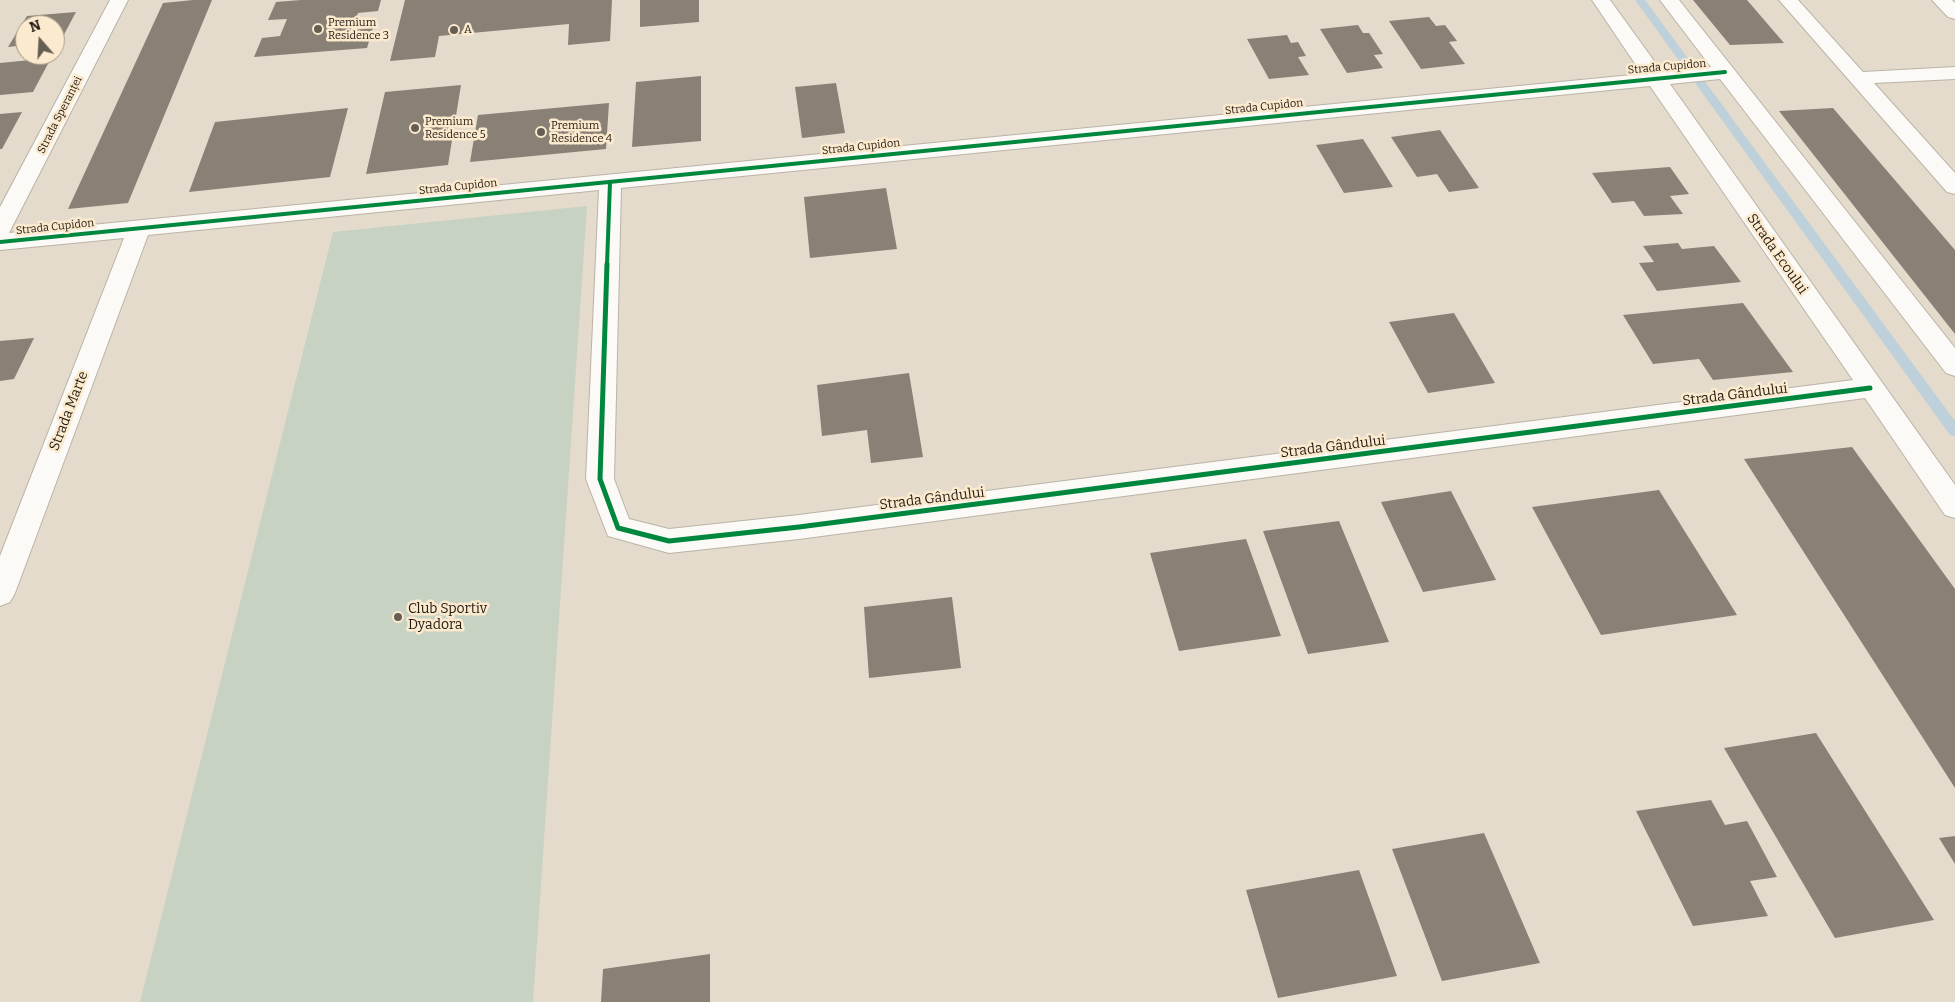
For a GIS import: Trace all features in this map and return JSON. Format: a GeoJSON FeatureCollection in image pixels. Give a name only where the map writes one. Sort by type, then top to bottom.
{"type":"FeatureCollection","features":[{"type":"Feature","properties":{"kind":"street","name":"Strada Speranței"},"geometry":{"type":"LineString","coordinates":[[0,229],[119,0]]}},
{"type":"Feature","properties":{"kind":"street","name":"Strada Ecoului"},"geometry":{"type":"LineString","coordinates":[[1601,0],[1662,78],[1870,388],[1955,508]]}},
{"type":"Feature","properties":{"kind":"street"},"geometry":{"type":"LineString","coordinates":[[1669,0],[1715,73],[1955,366]]}},
{"type":"Feature","properties":{"kind":"street"},"geometry":{"type":"LineString","coordinates":[[1788,0],[1955,187]]}},
{"type":"Feature","properties":{"kind":"street"},"geometry":{"type":"LineString","coordinates":[[1941,0],[1955,13]]}},
{"type":"Feature","properties":{"kind":"street","name":"Strada Cupidon"},"geometry":{"type":"LineString","coordinates":[[0,242],[1715,73]]}},
{"type":"Feature","properties":{"kind":"street"},"geometry":{"type":"LineString","coordinates":[[1857,78],[1955,73]]}},
{"type":"Feature","properties":{"kind":"street","name":"Strada Gândului"},"geometry":{"type":"LineString","coordinates":[[610,182],[600,479],[618,528],[669,541],[800,527],[1870,388]]}},
{"type":"Feature","properties":{"kind":"street","name":"Strada Marte"},"geometry":{"type":"LineString","coordinates":[[0,593],[139,229]]}},
{"type":"Feature","properties":{"kind":"green space","name":"Club Sportiv Dyadora"},"geometry":{"type":"Polygon","coordinates":[[[587,206],[533,1002],[140,1002],[333,232],[587,206]]]}},
{"type":"Feature","properties":{"kind":"building"},"geometry":{"type":"Polygon","coordinates":[[[212,0],[128,203],[68,209],[163,3],[212,0]]]}},
{"type":"Feature","properties":{"kind":"building","name":"Premium Residence 3"},"geometry":{"type":"Polygon","coordinates":[[[301,0],[381,0],[378,11],[358,13],[353,30],[373,28],[367,48],[254,57],[262,38],[280,36],[287,19],[268,20],[276,2],[301,0]]]}},
{"type":"Feature","properties":{"kind":"building","name":"A"},"geometry":{"type":"Polygon","coordinates":[[[405,0],[612,0],[610,41],[568,45],[569,24],[439,36],[435,57],[390,61],[405,0]]]}},
{"type":"Feature","properties":{"kind":"building"},"geometry":{"type":"Polygon","coordinates":[[[640,0],[699,0],[699,22],[640,27],[640,0]]]}},
{"type":"Feature","properties":{"kind":"building"},"geometry":{"type":"Polygon","coordinates":[[[1693,0],[1747,0],[1784,43],[1730,45],[1693,0]]]}},
{"type":"Feature","properties":{"kind":"building"},"geometry":{"type":"Polygon","coordinates":[[[76,12],[65,33],[65,15],[39,15],[76,12]]]}},
{"type":"Feature","properties":{"kind":"building"},"geometry":{"type":"Polygon","coordinates":[[[1429,17],[1436,26],[1445,25],[1457,41],[1449,42],[1465,64],[1421,69],[1389,21],[1429,17]]]}},
{"type":"Feature","properties":{"kind":"building"},"geometry":{"type":"Polygon","coordinates":[[[1358,25],[1363,33],[1369,33],[1383,54],[1374,55],[1383,68],[1347,73],[1320,29],[1358,25]]]}},
{"type":"Feature","properties":{"kind":"building"},"geometry":{"type":"Polygon","coordinates":[[[1287,35],[1291,43],[1298,42],[1306,56],[1298,57],[1309,75],[1269,79],[1247,39],[1287,35]]]}},
{"type":"Feature","properties":{"kind":"building"},"geometry":{"type":"Polygon","coordinates":[[[15,36],[15,46],[8,47],[15,36]]]}},
{"type":"Feature","properties":{"kind":"building"},"geometry":{"type":"Polygon","coordinates":[[[15,62],[15,65],[47,65],[33,92],[0,95],[0,63],[15,62]]]}},
{"type":"Feature","properties":{"kind":"building"},"geometry":{"type":"Polygon","coordinates":[[[701,76],[701,141],[632,147],[636,82],[701,76]]]}},
{"type":"Feature","properties":{"kind":"building"},"geometry":{"type":"Polygon","coordinates":[[[836,83],[845,133],[802,138],[795,87],[836,83]]]}},
{"type":"Feature","properties":{"kind":"building","name":"Premium Residence 5"},"geometry":{"type":"Polygon","coordinates":[[[461,85],[448,165],[366,174],[385,92],[461,85]]]}},
{"type":"Feature","properties":{"kind":"building","name":"Premium Residence 4"},"geometry":{"type":"Polygon","coordinates":[[[609,103],[606,149],[470,162],[478,115],[609,103]]]}},
{"type":"Feature","properties":{"kind":"building"},"geometry":{"type":"Polygon","coordinates":[[[348,108],[330,177],[189,192],[215,122],[348,108]]]}},
{"type":"Feature","properties":{"kind":"building"},"geometry":{"type":"Polygon","coordinates":[[[1833,108],[1955,250],[1955,334],[1779,111],[1833,108]]]}},
{"type":"Feature","properties":{"kind":"building"},"geometry":{"type":"Polygon","coordinates":[[[22,112],[2,149],[0,149],[0,114],[22,112]]]}},
{"type":"Feature","properties":{"kind":"building"},"geometry":{"type":"Polygon","coordinates":[[[1440,130],[1479,188],[1449,192],[1437,174],[1417,177],[1391,137],[1440,130]]]}},
{"type":"Feature","properties":{"kind":"building"},"geometry":{"type":"Polygon","coordinates":[[[1363,139],[1393,187],[1344,193],[1316,145],[1363,139]]]}},
{"type":"Feature","properties":{"kind":"building"},"geometry":{"type":"Polygon","coordinates":[[[1670,167],[1689,194],[1670,196],[1683,214],[1644,216],[1634,201],[1612,203],[1592,173],[1670,167]]]}},
{"type":"Feature","properties":{"kind":"building"},"geometry":{"type":"Polygon","coordinates":[[[886,188],[897,249],[810,258],[804,197],[886,188]]]}},
{"type":"Feature","properties":{"kind":"building"},"geometry":{"type":"Polygon","coordinates":[[[1678,243],[1682,249],[1714,246],[1741,282],[1657,291],[1639,263],[1654,262],[1643,246],[1678,243]]]}},
{"type":"Feature","properties":{"kind":"building"},"geometry":{"type":"Polygon","coordinates":[[[1743,303],[1793,372],[1713,380],[1699,359],[1653,364],[1623,315],[1743,303]]]}},
{"type":"Feature","properties":{"kind":"building"},"geometry":{"type":"Polygon","coordinates":[[[1454,313],[1495,383],[1428,393],[1389,322],[1454,313]]]}},
{"type":"Feature","properties":{"kind":"building"},"geometry":{"type":"Polygon","coordinates":[[[34,338],[14,379],[0,381],[0,341],[34,338]]]}},
{"type":"Feature","properties":{"kind":"building"},"geometry":{"type":"Polygon","coordinates":[[[909,373],[923,457],[871,463],[867,430],[822,436],[817,385],[909,373]]]}},
{"type":"Feature","properties":{"kind":"building"},"geometry":{"type":"Polygon","coordinates":[[[1852,447],[1955,589],[1955,788],[1744,459],[1852,447]]]}},
{"type":"Feature","properties":{"kind":"building"},"geometry":{"type":"Polygon","coordinates":[[[1659,490],[1737,615],[1601,635],[1532,507],[1659,490]]]}},
{"type":"Feature","properties":{"kind":"building"},"geometry":{"type":"Polygon","coordinates":[[[1451,491],[1496,580],[1423,592],[1381,502],[1451,491]]]}},
{"type":"Feature","properties":{"kind":"building"},"geometry":{"type":"Polygon","coordinates":[[[1339,521],[1389,642],[1308,654],[1263,531],[1339,521]]]}},
{"type":"Feature","properties":{"kind":"building"},"geometry":{"type":"Polygon","coordinates":[[[1246,539],[1281,636],[1179,651],[1150,553],[1246,539]]]}},
{"type":"Feature","properties":{"kind":"building"},"geometry":{"type":"Polygon","coordinates":[[[952,597],[961,668],[869,678],[864,607],[952,597]]]}},
{"type":"Feature","properties":{"kind":"building"},"geometry":{"type":"Polygon","coordinates":[[[1816,733],[1934,920],[1835,938],[1724,748],[1816,733]]]}},
{"type":"Feature","properties":{"kind":"building"},"geometry":{"type":"Polygon","coordinates":[[[1711,800],[1725,825],[1747,821],[1777,877],[1750,881],[1768,916],[1693,926],[1636,811],[1711,800]]]}},
{"type":"Feature","properties":{"kind":"building"},"geometry":{"type":"Polygon","coordinates":[[[1484,833],[1540,963],[1442,981],[1392,849],[1484,833]]]}},
{"type":"Feature","properties":{"kind":"building"},"geometry":{"type":"Polygon","coordinates":[[[1955,836],[1955,864],[1939,838],[1955,836]]]}},
{"type":"Feature","properties":{"kind":"building"},"geometry":{"type":"Polygon","coordinates":[[[1359,870],[1397,976],[1278,998],[1246,890],[1359,870]]]}},
{"type":"Feature","properties":{"kind":"building"},"geometry":{"type":"Polygon","coordinates":[[[710,954],[710,1002],[601,1002],[603,969],[710,954]]]}},
{"type":"Feature","properties":{"kind":"waterway"},"geometry":{"type":"LineString","coordinates":[[1640,0],[1955,431]]}},
{"type":"Feature","properties":{"kind":"cycle path"},"geometry":{"type":"LineString","coordinates":[[0,242],[1725,72]]}},
{"type":"Feature","properties":{"kind":"cycle path"},"geometry":{"type":"LineString","coordinates":[[610,182],[600,479],[618,528],[669,541],[799,527],[1870,388]]}},
{"type":"Feature","properties":{"kind":"place","name":"Premium Residence 3"},"geometry":{"type":"Point","coordinates":[318,29]}},
{"type":"Feature","properties":{"kind":"place","name":"A"},"geometry":{"type":"Point","coordinates":[454,30]}},
{"type":"Feature","properties":{"kind":"place","name":"Premium Residence 5"},"geometry":{"type":"Point","coordinates":[415,128]}},
{"type":"Feature","properties":{"kind":"place","name":"Premium Residence 4"},"geometry":{"type":"Point","coordinates":[541,132]}},
{"type":"Feature","properties":{"kind":"place","name":"Club Sportiv Dyadora"},"geometry":{"type":"Point","coordinates":[398,617]}}]}
